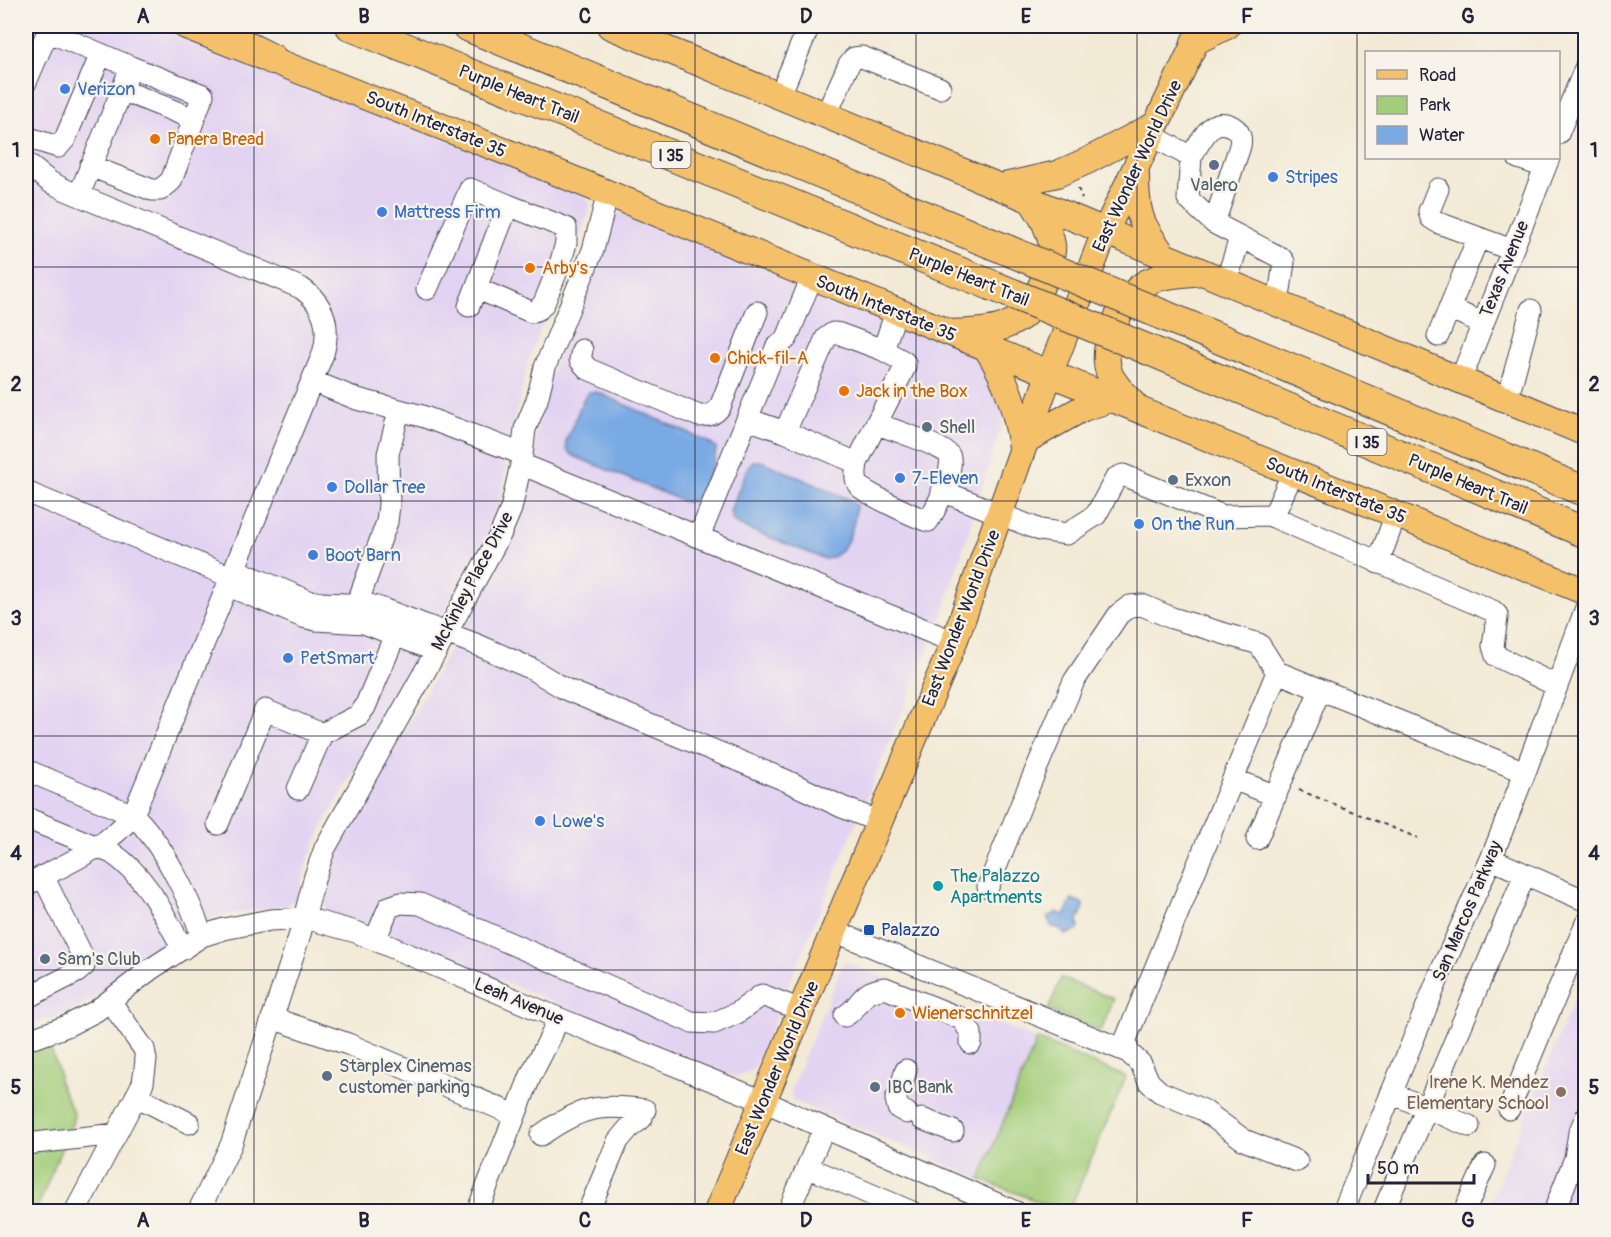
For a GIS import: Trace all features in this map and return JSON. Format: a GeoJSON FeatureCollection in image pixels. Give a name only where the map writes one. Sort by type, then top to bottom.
{"type":"FeatureCollection","features":[{"type":"Feature","properties":{"kind":"highway"},"geometry":{"type":"LineString","coordinates":[[206,26],[272,59]]}},
{"type":"Feature","properties":{"kind":"highway","name":"Purple Heart Trail"},"geometry":{"type":"LineString","coordinates":[[351,26],[991,285],[1586,533]]}},
{"type":"Feature","properties":{"kind":"highway","name":"I 35"},"geometry":{"type":"LineString","coordinates":[[467,26],[1586,492]]}},
{"type":"Feature","properties":{"kind":"main road","name":"South Interstate 35"},"geometry":{"type":"LineString","coordinates":[[186,26],[608,193],[1049,375],[1138,409],[1586,592]]}},
{"type":"Feature","properties":{"kind":"main road"},"geometry":{"type":"LineString","coordinates":[[609,26],[780,95],[1586,433]]}},
{"type":"Feature","properties":{"kind":"main road"},"geometry":{"type":"LineString","coordinates":[[1197,31],[1227,26]]}},
{"type":"Feature","properties":{"kind":"main road","name":"East Wonder World Drive"},"geometry":{"type":"LineString","coordinates":[[717,1212],[954,642],[1049,375],[1105,232],[1197,31]]}},
{"type":"Feature","properties":{"kind":"main road"},"geometry":{"type":"LineString","coordinates":[[1000,187],[1057,174],[1153,130]]}},
{"type":"Feature","properties":{"kind":"main road"},"geometry":{"type":"LineString","coordinates":[[1136,168],[1136,205],[1143,224],[1164,256]]}},
{"type":"Feature","properties":{"kind":"main road"},"geometry":{"type":"LineString","coordinates":[[949,333],[1003,327],[1026,313],[1040,291],[1053,248],[1047,225],[1031,200]]}},
{"type":"Feature","properties":{"kind":"main road"},"geometry":{"type":"LineString","coordinates":[[1138,409],[1110,374],[1106,356],[1109,339],[1123,307],[1140,286],[1160,278],[1202,272]]}},
{"type":"Feature","properties":{"kind":"main road"},"geometry":{"type":"LineString","coordinates":[[988,350],[1011,394],[1024,445],[1083,408],[1111,399]]}},
{"type":"Feature","properties":{"kind":"street"},"geometry":{"type":"LineString","coordinates":[[780,95],[809,26]]}},
{"type":"Feature","properties":{"kind":"street"},"geometry":{"type":"LineString","coordinates":[[26,82],[46,36],[54,34],[203,95],[171,181],[160,190],[152,190],[90,166]]}},
{"type":"Feature","properties":{"kind":"street"},"geometry":{"type":"LineString","coordinates":[[26,144],[29,138],[58,147],[65,139],[101,54]]}},
{"type":"Feature","properties":{"kind":"street"},"geometry":{"type":"LineString","coordinates":[[826,115],[849,64],[854,58],[861,57],[940,88]]}},
{"type":"Feature","properties":{"kind":"street"},"geometry":{"type":"LineString","coordinates":[[1560,129],[1586,66]]}},
{"type":"Feature","properties":{"kind":"street"},"geometry":{"type":"LineString","coordinates":[[79,195],[131,67]]}},
{"type":"Feature","properties":{"kind":"street"},"geometry":{"type":"LineString","coordinates":[[122,90],[194,119]]}},
{"type":"Feature","properties":{"kind":"street"},"geometry":{"type":"LineString","coordinates":[[1214,223],[1240,144],[1240,135],[1235,128],[1226,123],[1213,126],[1191,157],[1188,199],[1214,223],[1284,262],[1278,304]]}},
{"type":"Feature","properties":{"kind":"street"},"geometry":{"type":"LineString","coordinates":[[1153,130],[1191,157]]}},
{"type":"Feature","properties":{"kind":"street"},"geometry":{"type":"LineString","coordinates":[[1525,159],[1547,162]]}},
{"type":"Feature","properties":{"kind":"street","name":"Texas Avenue"},"geometry":{"type":"LineString","coordinates":[[1460,381],[1547,162]]}},
{"type":"Feature","properties":{"kind":"street"},"geometry":{"type":"LineString","coordinates":[[26,163],[50,182],[287,281],[311,295],[324,314],[327,326],[326,346],[133,814],[123,827],[98,847],[34,880],[83,957],[84,966],[77,972],[26,998]]}},
{"type":"Feature","properties":{"kind":"street"},"geometry":{"type":"LineString","coordinates":[[427,289],[470,189],[566,228],[566,243],[555,277],[539,309],[531,312],[473,297],[508,205]]}},
{"type":"Feature","properties":{"kind":"street"},"geometry":{"type":"LineString","coordinates":[[1438,189],[1429,211],[1431,218],[1512,250]]}},
{"type":"Feature","properties":{"kind":"street","name":"McKinley Place Drive"},"geometry":{"type":"LineString","coordinates":[[198,1212],[231,1145],[305,918],[315,876],[326,848],[500,535],[511,509],[522,459],[525,429],[537,400],[545,367],[593,250],[608,193]]}},
{"type":"Feature","properties":{"kind":"street"},"geometry":{"type":"LineString","coordinates":[[1226,282],[1240,238]]}},
{"type":"Feature","properties":{"kind":"street"},"geometry":{"type":"LineString","coordinates":[[1438,336],[1478,238]]}},
{"type":"Feature","properties":{"kind":"street"},"geometry":{"type":"LineString","coordinates":[[699,537],[776,348],[776,333],[806,275]]}},
{"type":"Feature","properties":{"kind":"street"},"geometry":{"type":"LineString","coordinates":[[1449,308],[1482,323]]}},
{"type":"Feature","properties":{"kind":"street"},"geometry":{"type":"LineString","coordinates":[[1507,400],[1532,310]]}},
{"type":"Feature","properties":{"kind":"street"},"geometry":{"type":"LineString","coordinates":[[582,350],[580,360],[588,369],[699,416],[706,416],[716,412],[720,406],[757,312]]}},
{"type":"Feature","properties":{"kind":"street"},"geometry":{"type":"LineString","coordinates":[[883,350],[896,312]]}},
{"type":"Feature","properties":{"kind":"street"},"geometry":{"type":"LineString","coordinates":[[785,432],[826,338],[833,333],[883,350],[903,361],[905,367],[876,424],[857,462],[855,477],[858,485],[869,493],[928,521],[951,468],[950,458],[947,453],[920,440],[876,424]]}},
{"type":"Feature","properties":{"kind":"street"},"geometry":{"type":"LineString","coordinates":[[312,381],[357,399],[422,416],[699,537],[954,642]]}},
{"type":"Feature","properties":{"kind":"street"},"geometry":{"type":"LineString","coordinates":[[357,604],[387,522],[388,454],[399,411]]}},
{"type":"Feature","properties":{"kind":"street"},"geometry":{"type":"LineString","coordinates":[[747,419],[857,462]]}},
{"type":"Feature","properties":{"kind":"street"},"geometry":{"type":"LineString","coordinates":[[1273,517],[1293,472]]}},
{"type":"Feature","properties":{"kind":"street"},"geometry":{"type":"LineString","coordinates":[[942,491],[1041,530],[1066,534],[1096,515],[1116,478],[1123,475],[1223,516],[1269,515],[1493,611],[1497,615],[1493,646],[1496,656],[1557,686]]}},
{"type":"Feature","properties":{"kind":"street"},"geometry":{"type":"LineString","coordinates":[[26,492],[231,577],[245,574],[309,601],[369,605],[399,626],[441,642],[530,668],[565,689],[880,822]]}},
{"type":"Feature","properties":{"kind":"street"},"geometry":{"type":"LineString","coordinates":[[1378,563],[1396,514]]}},
{"type":"Feature","properties":{"kind":"street"},"geometry":{"type":"LineString","coordinates":[[231,577],[238,590],[303,617],[399,626]]}},
{"type":"Feature","properties":{"kind":"street"},"geometry":{"type":"LineString","coordinates":[[988,887],[1074,681],[1119,614],[1130,606],[1142,605],[1172,618],[1260,644],[1277,672],[1525,772]]}},
{"type":"Feature","properties":{"kind":"street","name":"San Marcos Parkway"},"geometry":{"type":"LineString","coordinates":[[1343,1212],[1442,969],[1491,859],[1586,608]]}},
{"type":"Feature","properties":{"kind":"street"},"geometry":{"type":"LineString","coordinates":[[297,789],[322,734],[359,715],[366,707],[399,626]]}},
{"type":"Feature","properties":{"kind":"street"},"geometry":{"type":"LineString","coordinates":[[1128,1052],[1126,1040],[1277,672]]}},
{"type":"Feature","properties":{"kind":"street"},"geometry":{"type":"LineString","coordinates":[[1257,839],[1320,690]]}},
{"type":"Feature","properties":{"kind":"street"},"geometry":{"type":"LineString","coordinates":[[218,824],[265,710],[322,734]]}},
{"type":"Feature","properties":{"kind":"street"},"geometry":{"type":"LineString","coordinates":[[26,770],[133,814],[157,842],[202,936]]}},
{"type":"Feature","properties":{"kind":"street"},"geometry":{"type":"LineString","coordinates":[[1233,779],[1276,796]]}},
{"type":"Feature","properties":{"kind":"street"},"geometry":{"type":"LineString","coordinates":[[26,818],[112,853],[137,873],[153,895],[183,949]]}},
{"type":"Feature","properties":{"kind":"street"},"geometry":{"type":"LineString","coordinates":[[1491,859],[1586,901]]}},
{"type":"Feature","properties":{"kind":"street"},"geometry":{"type":"LineString","coordinates":[[1383,1212],[1525,874]]}},
{"type":"Feature","properties":{"kind":"street"},"geometry":{"type":"LineString","coordinates":[[375,940],[389,907],[401,903],[420,904],[691,1022],[714,1023],[737,1013],[762,995],[801,1010]]}},
{"type":"Feature","properties":{"kind":"street","name":"Leah Avenue"},"geometry":{"type":"LineString","coordinates":[[26,1039],[67,1026],[96,1011],[152,969],[202,936],[270,920],[305,918],[356,932],[558,1018],[763,1101],[1016,1212]]}},
{"type":"Feature","properties":{"kind":"street"},"geometry":{"type":"LineString","coordinates":[[1509,1109],[1586,923]]}},
{"type":"Feature","properties":{"kind":"street"},"geometry":{"type":"LineString","coordinates":[[834,931],[1128,1052],[1141,1064],[1149,1082],[1160,1092],[1203,1110],[1244,1140],[1297,1161]]}},
{"type":"Feature","properties":{"kind":"street"},"geometry":{"type":"LineString","coordinates":[[845,1016],[863,996],[885,988],[962,1019],[971,1033],[971,1043]]}},
{"type":"Feature","properties":{"kind":"street"},"geometry":{"type":"LineString","coordinates":[[75,1212],[143,1083],[146,1060],[144,1049],[110,1001]]}},
{"type":"Feature","properties":{"kind":"street"},"geometry":{"type":"LineString","coordinates":[[272,1018],[348,1044],[515,1115]]}},
{"type":"Feature","properties":{"kind":"street"},"geometry":{"type":"LineString","coordinates":[[477,1212],[515,1115],[558,1018]]}},
{"type":"Feature","properties":{"kind":"street"},"geometry":{"type":"LineString","coordinates":[[1391,1093],[1469,1126]]}},
{"type":"Feature","properties":{"kind":"street"},"geometry":{"type":"LineString","coordinates":[[136,1096],[189,1123]]}},
{"type":"Feature","properties":{"kind":"street"},"geometry":{"type":"LineString","coordinates":[[906,1097],[953,1131]]}},
{"type":"Feature","properties":{"kind":"street"},"geometry":{"type":"LineString","coordinates":[[541,1135],[565,1119],[591,1109],[607,1106],[643,1114],[618,1141],[588,1212]]}},
{"type":"Feature","properties":{"kind":"street"},"geometry":{"type":"LineString","coordinates":[[1554,1212],[1575,1158],[1579,1133],[1586,1117]]}},
{"type":"Feature","properties":{"kind":"street"},"geometry":{"type":"LineString","coordinates":[[788,1212],[824,1128]]}},
{"type":"Feature","properties":{"kind":"street"},"geometry":{"type":"LineString","coordinates":[[26,1144],[116,1134]]}},
{"type":"Feature","properties":{"kind":"street"},"geometry":{"type":"LineString","coordinates":[[1464,1212],[1485,1165]]}},
{"type":"Feature","properties":{"kind":"street"},"geometry":{"type":"LineString","coordinates":[[807,1167],[912,1212]]}},
{"type":"Feature","properties":{"kind":"path"},"geometry":{"type":"LineString","coordinates":[[1077,187],[1084,202]]}},
{"type":"Feature","properties":{"kind":"path"},"geometry":{"type":"LineString","coordinates":[[1299,790],[1418,838]]}},
{"type":"Feature","properties":{"kind":"shaded area"},"geometry":{"type":"Polygon","coordinates":[[[26,26],[168,26],[584,195],[589,201],[590,208],[553,315],[542,326],[530,355],[514,421],[501,501],[491,527],[324,824],[307,862],[295,901],[285,906],[214,918],[158,948],[92,999],[65,1015],[26,1025],[26,26]]]}},
{"type":"Feature","properties":{"kind":"shaded area"},"geometry":{"type":"Polygon","coordinates":[[[617,213],[628,213],[970,351],[983,361],[1004,408],[1002,424],[943,613],[756,1064],[751,1071],[741,1075],[727,1074],[354,919],[337,916],[326,910],[322,897],[341,843],[512,540],[527,498],[541,398],[611,219],[617,213]],[[597,392],[567,450],[574,456],[685,502],[693,501],[716,455],[716,448],[708,442],[597,392]],[[753,461],[748,467],[730,511],[732,519],[738,525],[825,559],[833,558],[848,499],[761,461],[753,461]]]}},
{"type":"Feature","properties":{"kind":"shaded area"},"geometry":{"type":"Polygon","coordinates":[[[844,961],[1037,1039],[980,1179],[792,1100],[791,1089],[844,961]]]}},
{"type":"Feature","properties":{"kind":"shaded area","name":"Irene K. Mendez Elementary School"},"geometry":{"type":"Polygon","coordinates":[[[1585,973],[1585,1211],[1486,1211],[1585,973]]]}},
{"type":"Feature","properties":{"kind":"green space"},"geometry":{"type":"Polygon","coordinates":[[[1061,978],[1114,999],[1101,1031],[1048,1010],[1061,978]]]}},
{"type":"Feature","properties":{"kind":"green space"},"geometry":{"type":"Polygon","coordinates":[[[1037,1039],[1126,1077],[1069,1211],[1063,1211],[980,1179],[1037,1039]]]}},
{"type":"Feature","properties":{"kind":"green space"},"geometry":{"type":"Polygon","coordinates":[[[49,1044],[59,1073],[59,1082],[74,1114],[36,1211],[26,1211],[26,1049],[49,1044]]]}},
{"type":"Feature","properties":{"kind":"water"},"geometry":{"type":"Polygon","coordinates":[[[589,392],[597,392],[708,442],[716,448],[708,475],[695,499],[685,502],[574,456],[567,450],[566,441],[584,398],[589,392]]]}},
{"type":"Feature","properties":{"kind":"water"},"geometry":{"type":"Polygon","coordinates":[[[753,461],[761,461],[848,499],[856,505],[852,530],[845,546],[833,557],[825,559],[738,525],[732,519],[730,511],[748,467],[753,461]]]}},
{"type":"Feature","properties":{"kind":"water"},"geometry":{"type":"Polygon","coordinates":[[[1072,899],[1082,903],[1084,907],[1078,920],[1079,929],[1065,935],[1059,928],[1052,927],[1047,917],[1058,912],[1061,915],[1065,914],[1072,899]]]}},
{"type":"Feature","properties":{"kind":"place","name":"Verizon"},"geometry":{"type":"Point","coordinates":[65,89]}},
{"type":"Feature","properties":{"kind":"place","name":"Panera Bread"},"geometry":{"type":"Point","coordinates":[155,139]}},
{"type":"Feature","properties":{"kind":"place","name":"Valero"},"geometry":{"type":"Point","coordinates":[1214,165]}},
{"type":"Feature","properties":{"kind":"place","name":"Stripes"},"geometry":{"type":"Point","coordinates":[1273,177]}},
{"type":"Feature","properties":{"kind":"place","name":"Mattress Firm"},"geometry":{"type":"Point","coordinates":[382,212]}},
{"type":"Feature","properties":{"kind":"place","name":"Arby's"},"geometry":{"type":"Point","coordinates":[530,268]}},
{"type":"Feature","properties":{"kind":"place","name":"Chick-fil-A"},"geometry":{"type":"Point","coordinates":[715,358]}},
{"type":"Feature","properties":{"kind":"place","name":"Jack in the Box"},"geometry":{"type":"Point","coordinates":[844,391]}},
{"type":"Feature","properties":{"kind":"place","name":"Shell"},"geometry":{"type":"Point","coordinates":[927,427]}},
{"type":"Feature","properties":{"kind":"place","name":"7-Eleven"},"geometry":{"type":"Point","coordinates":[900,478]}},
{"type":"Feature","properties":{"kind":"place","name":"Exxon"},"geometry":{"type":"Point","coordinates":[1173,480]}},
{"type":"Feature","properties":{"kind":"place","name":"Dollar Tree"},"geometry":{"type":"Point","coordinates":[332,487]}},
{"type":"Feature","properties":{"kind":"place","name":"On the Run"},"geometry":{"type":"Point","coordinates":[1139,524]}},
{"type":"Feature","properties":{"kind":"place","name":"Boot Barn"},"geometry":{"type":"Point","coordinates":[313,555]}},
{"type":"Feature","properties":{"kind":"place","name":"PetSmart"},"geometry":{"type":"Point","coordinates":[288,658]}},
{"type":"Feature","properties":{"kind":"place","name":"Lowe's"},"geometry":{"type":"Point","coordinates":[540,821]}},
{"type":"Feature","properties":{"kind":"place","name":"The Palazzo Apartments"},"geometry":{"type":"Point","coordinates":[938,886]}},
{"type":"Feature","properties":{"kind":"place","name":"Palazzo"},"geometry":{"type":"Point","coordinates":[869,930]}},
{"type":"Feature","properties":{"kind":"place","name":"Sam's Club"},"geometry":{"type":"Point","coordinates":[45,959]}},
{"type":"Feature","properties":{"kind":"place","name":"Wienerschnitzel"},"geometry":{"type":"Point","coordinates":[900,1013]}},
{"type":"Feature","properties":{"kind":"place","name":"Starplex Cinemas customer parking"},"geometry":{"type":"Point","coordinates":[327,1076]}},
{"type":"Feature","properties":{"kind":"place","name":"IBC Bank"},"geometry":{"type":"Point","coordinates":[875,1087]}},
{"type":"Feature","properties":{"kind":"place","name":"Irene K. Mendez Elementary School"},"geometry":{"type":"Point","coordinates":[1561,1092]}}]}
